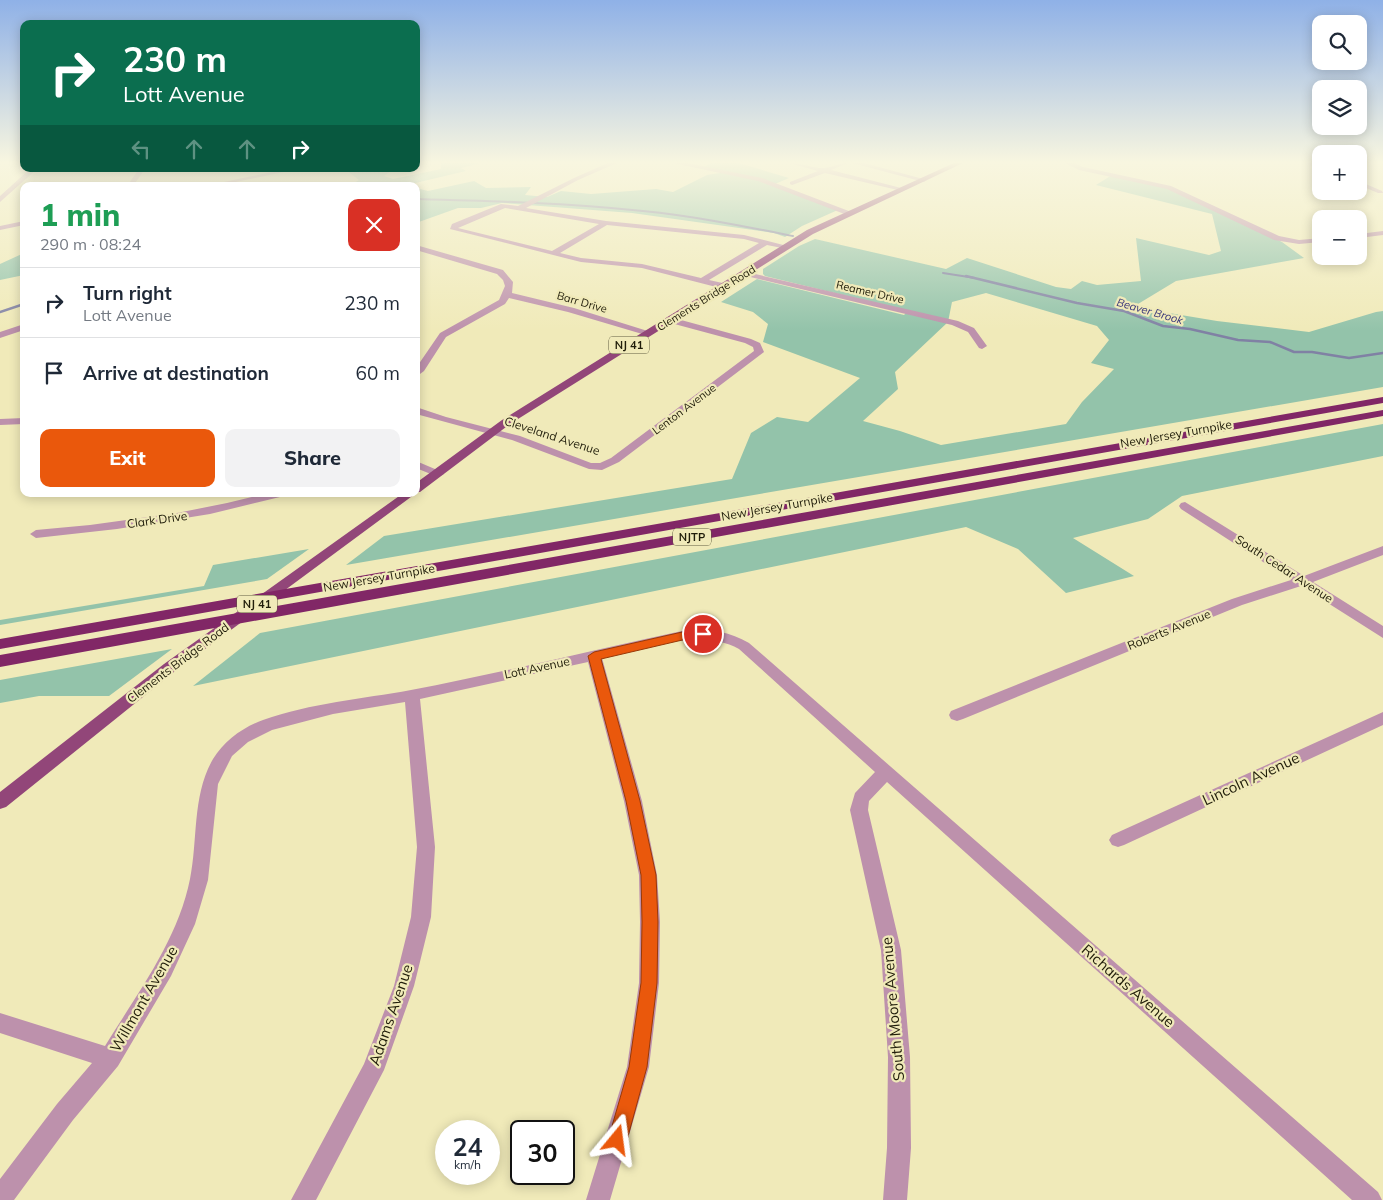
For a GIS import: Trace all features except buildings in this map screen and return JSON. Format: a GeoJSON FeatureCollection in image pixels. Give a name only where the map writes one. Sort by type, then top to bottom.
{"type":"FeatureCollection","features":[{"type":"Feature","properties":{"kind":"highway","name":"New Jersey Turnpike"},"geometry":{"type":"LineString","coordinates":[[0,644],[1383,400]]}},
{"type":"Feature","properties":{"kind":"highway","name":"New Jersey Turnpike"},"geometry":{"type":"LineString","coordinates":[[0,661],[1383,413]]}},
{"type":"Feature","properties":{"kind":"main road","name":"Clements Bridge Road"},"geometry":{"type":"LineString","coordinates":[[420,486],[493,432],[810,232],[837,219]]}},
{"type":"Feature","properties":{"kind":"main road","name":"Clements Bridge Road"},"geometry":{"type":"LineString","coordinates":[[0,802],[169,668],[405,497]]}},
{"type":"Feature","properties":{"kind":"street"},"geometry":{"type":"LineString","coordinates":[[471,219],[455,226],[454,230],[587,261],[642,266],[724,286]]}},
{"type":"Feature","properties":{"kind":"street"},"geometry":{"type":"LineString","coordinates":[[583,219],[744,237],[787,247]]}},
{"type":"Feature","properties":{"kind":"street"},"geometry":{"type":"LineString","coordinates":[[1237,219],[1277,238],[1299,242],[1312,241]]}},
{"type":"Feature","properties":{"kind":"street"},"geometry":{"type":"LineString","coordinates":[[554,253],[606,223]]}},
{"type":"Feature","properties":{"kind":"street"},"geometry":{"type":"LineString","coordinates":[[0,228],[20,224]]}},
{"type":"Feature","properties":{"kind":"street"},"geometry":{"type":"LineString","coordinates":[[1367,235],[1383,233]]}},
{"type":"Feature","properties":{"kind":"street"},"geometry":{"type":"LineString","coordinates":[[701,281],[766,242]]}},
{"type":"Feature","properties":{"kind":"street"},"geometry":{"type":"LineString","coordinates":[[420,250],[500,272],[507,277],[509,285],[508,294],[502,302],[443,335],[435,342],[425,366],[420,370]]}},
{"type":"Feature","properties":{"kind":"street","name":"Reamer Drive"},"geometry":{"type":"LineString","coordinates":[[745,273],[955,323],[971,330],[982,346]]}},
{"type":"Feature","properties":{"kind":"street","name":"Barr Drive"},"geometry":{"type":"LineString","coordinates":[[508,294],[649,333]]}},
{"type":"Feature","properties":{"kind":"street","name":"Lenton Avenue"},"geometry":{"type":"LineString","coordinates":[[602,467],[615,460],[759,352],[757,347],[748,341],[670,320]]}},
{"type":"Feature","properties":{"kind":"street"},"geometry":{"type":"LineString","coordinates":[[0,335],[20,329]]}},
{"type":"Feature","properties":{"kind":"street"},"geometry":{"type":"LineString","coordinates":[[420,411],[493,432]]}},
{"type":"Feature","properties":{"kind":"street"},"geometry":{"type":"LineString","coordinates":[[2,424],[20,422]]}},
{"type":"Feature","properties":{"kind":"street","name":"Cleveland Avenue"},"geometry":{"type":"LineString","coordinates":[[493,432],[516,438],[589,466],[602,467]]}},
{"type":"Feature","properties":{"kind":"street"},"geometry":{"type":"LineString","coordinates":[[420,466],[438,474]]}},
{"type":"Feature","properties":{"kind":"street","name":"Clark Drive"},"geometry":{"type":"LineString","coordinates":[[36,534],[72,532],[205,513],[267,497]]}},
{"type":"Feature","properties":{"kind":"street","name":"South Cedar Avenue"},"geometry":{"type":"LineString","coordinates":[[1185,506],[1383,633]]}},
{"type":"Feature","properties":{"kind":"street","name":"Roberts Avenue"},"geometry":{"type":"LineString","coordinates":[[957,715],[1237,602],[1303,581],[1383,550]]}},
{"type":"Feature","properties":{"kind":"street","name":"Lott Avenue"},"geometry":{"type":"LineString","coordinates":[[235,744],[242,738],[267,725],[334,708],[412,695],[691,634],[715,634],[728,637],[744,646],[886,772]]}},
{"type":"Feature","properties":{"kind":"street"},"geometry":{"type":"LineString","coordinates":[[594,656],[635,810],[648,875],[650,922],[649,983],[638,1067],[598,1200]]}},
{"type":"Feature","properties":{"kind":"street","name":"Adams Avenue"},"geometry":{"type":"LineString","coordinates":[[303,1200],[373,1070],[404,986],[421,917],[426,847],[412,695]]}},
{"type":"Feature","properties":{"kind":"street","name":"Lincoln Avenue"},"geometry":{"type":"LineString","coordinates":[[1118,840],[1383,718]]}},
{"type":"Feature","properties":{"kind":"street","name":"Willmont Avenue"},"geometry":{"type":"LineString","coordinates":[[0,1199],[65,1112],[110,1058],[164,969],[185,924],[199,880],[210,784],[219,762],[235,744]]}},
{"type":"Feature","properties":{"kind":"street","name":"South Moore Avenue"},"geometry":{"type":"LineString","coordinates":[[886,772],[861,798],[858,810],[891,950],[899,1057],[900,1148],[895,1200]]}},
{"type":"Feature","properties":{"kind":"street","name":"Richards Avenue"},"geometry":{"type":"LineString","coordinates":[[886,772],[1370,1200]]}},
{"type":"Feature","properties":{"kind":"street"},"geometry":{"type":"LineString","coordinates":[[0,1023],[110,1058]]}},
{"type":"Feature","properties":{"kind":"green space"},"geometry":{"type":"Polygon","coordinates":[[[675,219],[818,219],[785,237],[774,233],[675,219]]]}},
{"type":"Feature","properties":{"kind":"green space"},"geometry":{"type":"Polygon","coordinates":[[[1213,219],[1236,219],[1282,242],[1304,258],[1176,281],[1133,307],[1217,321],[1309,332],[1383,311],[1383,387],[346,565],[384,536],[732,479],[751,433],[777,417],[808,422],[860,378],[763,342],[768,324],[753,312],[721,302],[757,279],[904,315],[908,311],[763,274],[763,269],[799,246],[815,239],[946,269],[967,258],[1056,287],[1071,289],[1082,281],[1097,285],[1141,281],[1136,238],[1209,255],[1221,251],[1213,219]],[[986,293],[952,302],[948,322],[895,372],[898,389],[863,421],[941,445],[1066,424],[1082,402],[1114,369],[1091,363],[1109,340],[1097,326],[986,293]]]}},
{"type":"Feature","properties":{"kind":"green space"},"geometry":{"type":"Polygon","coordinates":[[[20,255],[20,276],[0,280],[0,264],[20,255]]]}},
{"type":"Feature","properties":{"kind":"green space"},"geometry":{"type":"Polygon","coordinates":[[[1383,424],[1383,456],[1182,496],[1148,519],[1073,538],[1134,576],[1066,593],[1018,549],[966,527],[193,686],[260,633],[1383,424]]]}},
{"type":"Feature","properties":{"kind":"green space"},"geometry":{"type":"Polygon","coordinates":[[[309,549],[267,579],[0,625],[0,620],[204,586],[213,565],[309,549]]]}},
{"type":"Feature","properties":{"kind":"green space"},"geometry":{"type":"Polygon","coordinates":[[[172,649],[109,696],[39,696],[0,703],[0,680],[172,649]]]}},
{"type":"Feature","properties":{"kind":"waterway","name":"Beaver Brook"},"geometry":{"type":"LineString","coordinates":[[705,219],[793,236]]}},
{"type":"Feature","properties":{"kind":"waterway","name":"Beaver Brook"},"geometry":{"type":"LineString","coordinates":[[943,273],[973,278]]}},
{"type":"Feature","properties":{"kind":"waterway","name":"Beaver Brook"},"geometry":{"type":"LineString","coordinates":[[966,276],[973,278]]}},
{"type":"Feature","properties":{"kind":"waterway","name":"Beaver Brook"},"geometry":{"type":"LineString","coordinates":[[973,278],[1077,303],[1124,311],[1163,326],[1190,329],[1238,340],[1270,342],[1294,352],[1312,352],[1349,358],[1383,353]]}},
{"type":"Feature","properties":{"kind":"waterway","name":"Beaver Brook"},"geometry":{"type":"LineString","coordinates":[[0,312],[20,305]]}},
{"type":"Feature","properties":{"kind":"route"},"geometry":{"type":"LineString","coordinates":[[617,1140],[638,1067],[649,983],[650,922],[648,875],[633,801],[594,656],[691,634],[703,634]]}}]}
